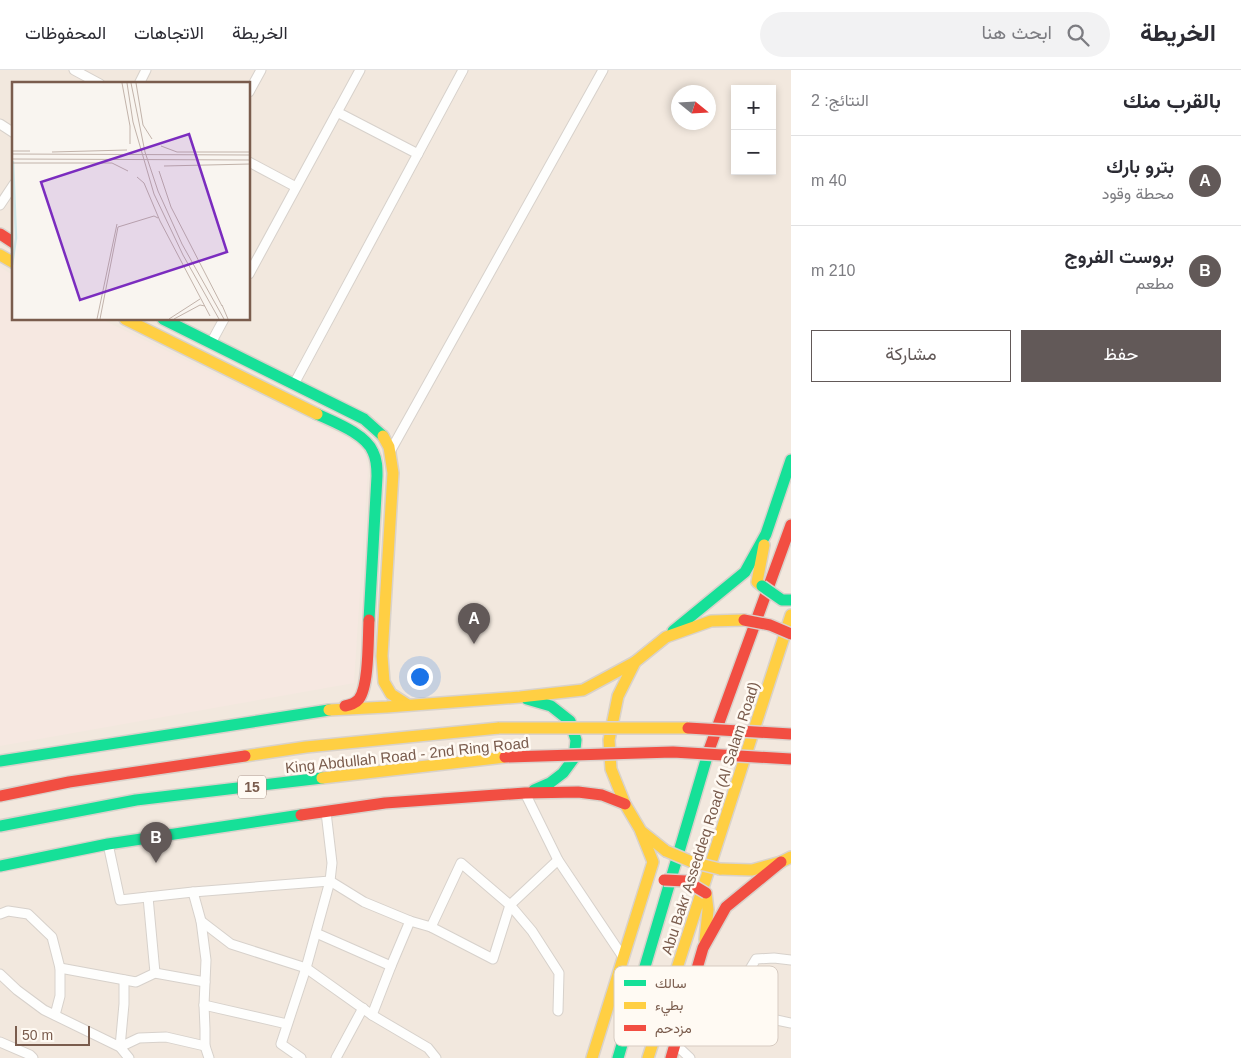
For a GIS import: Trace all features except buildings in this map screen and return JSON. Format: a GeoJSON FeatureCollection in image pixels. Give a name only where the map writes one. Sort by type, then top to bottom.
{"type":"FeatureCollection","features":[{"type":"Feature","properties":{"kind":"main road"},"geometry":{"type":"LineString","coordinates":[[0,234],[12,242]]}},
{"type":"Feature","properties":{"kind":"main road"},"geometry":{"type":"LineString","coordinates":[[0,255],[12,262]]}},
{"type":"Feature","properties":{"kind":"main road"},"geometry":{"type":"LineString","coordinates":[[0,761],[353,705],[360,699],[365,686],[377,476],[376,457],[369,443],[350,430],[127,320]]}},
{"type":"Feature","properties":{"kind":"main road"},"geometry":{"type":"LineString","coordinates":[[165,320],[364,419],[382,433],[391,450],[393,473],[382,656],[384,682],[391,694],[408,705]]}},
{"type":"Feature","properties":{"kind":"main road"},"geometry":{"type":"LineString","coordinates":[[791,460],[766,534],[757,582],[782,600],[791,600]]}},
{"type":"Feature","properties":{"kind":"main road","name":"Abu Bakr Asseddeq Road (Al Salam Road)"},"geometry":{"type":"LineString","coordinates":[[645,966],[707,754],[791,525]]}},
{"type":"Feature","properties":{"kind":"main road"},"geometry":{"type":"LineString","coordinates":[[320,710],[520,697],[583,690],[635,662],[745,572],[766,534]]}},
{"type":"Feature","properties":{"kind":"main road","name":"Abu Bakr Asseddeq Road (Al Salam Road)"},"geometry":{"type":"LineString","coordinates":[[678,966],[791,615]]}},
{"type":"Feature","properties":{"kind":"main road"},"geometry":{"type":"LineString","coordinates":[[666,637],[711,621],[744,620],[770,625],[791,634]]}},
{"type":"Feature","properties":{"kind":"main road"},"geometry":{"type":"LineString","coordinates":[[620,966],[653,862],[641,832],[625,804],[611,769],[609,740],[618,696],[635,662]]}},
{"type":"Feature","properties":{"kind":"main road"},"geometry":{"type":"LineString","coordinates":[[520,697],[551,706],[570,721],[576,740],[574,758],[563,773],[550,783],[525,793]]}},
{"type":"Feature","properties":{"kind":"main road","name":"King Abdullah Road - 2nd Ring Road"},"geometry":{"type":"LineString","coordinates":[[0,796],[69,782],[306,746],[499,728],[700,728],[791,734]]}},
{"type":"Feature","properties":{"kind":"main road","name":"King Abdullah Road - 2nd Ring Road"},"geometry":{"type":"LineString","coordinates":[[0,826],[136,800],[505,757],[673,752],[791,759]]}},
{"type":"Feature","properties":{"kind":"main road"},"geometry":{"type":"LineString","coordinates":[[0,866],[108,844],[385,803],[525,793],[578,792],[602,795],[625,804]]}},
{"type":"Feature","properties":{"kind":"main road"},"geometry":{"type":"LineString","coordinates":[[641,832],[666,851],[692,862],[720,869],[752,870],[786,859]]}},
{"type":"Feature","properties":{"kind":"main road"},"geometry":{"type":"LineString","coordinates":[[704,948],[726,908],[786,859]]}},
{"type":"Feature","properties":{"kind":"main road"},"geometry":{"type":"LineString","coordinates":[[642,897],[656,884],[664,880],[686,881],[706,892],[708,910],[704,948],[699,966]]}},
{"type":"Feature","properties":{"kind":"main road"},"geometry":{"type":"LineString","coordinates":[[592,1058],[614,986]]}},
{"type":"Feature","properties":{"kind":"main road","name":"Abu Bakr Asseddeq Road (Al Salam Road)"},"geometry":{"type":"LineString","coordinates":[[618,1058],[622,1046]]}},
{"type":"Feature","properties":{"kind":"main road","name":"Abu Bakr Asseddeq Road (Al Salam Road)"},"geometry":{"type":"LineString","coordinates":[[648,1058],[652,1046]]}},
{"type":"Feature","properties":{"kind":"street"},"geometry":{"type":"LineString","coordinates":[[74,70],[96,82]]}},
{"type":"Feature","properties":{"kind":"street"},"geometry":{"type":"LineString","coordinates":[[139,82],[146,70]]}},
{"type":"Feature","properties":{"kind":"street"},"geometry":{"type":"LineString","coordinates":[[250,90],[261,70]]}},
{"type":"Feature","properties":{"kind":"street"},"geometry":{"type":"LineString","coordinates":[[251,263],[296,187],[360,70]]}},
{"type":"Feature","properties":{"kind":"street"},"geometry":{"type":"LineString","coordinates":[[294,384],[463,70]]}},
{"type":"Feature","properties":{"kind":"street"},"geometry":{"type":"LineString","coordinates":[[391,450],[603,70]]}},
{"type":"Feature","properties":{"kind":"street"},"geometry":{"type":"LineString","coordinates":[[337,112],[418,154]]}},
{"type":"Feature","properties":{"kind":"street"},"geometry":{"type":"LineString","coordinates":[[0,124],[12,132]]}},
{"type":"Feature","properties":{"kind":"street"},"geometry":{"type":"LineString","coordinates":[[250,163],[296,187]]}},
{"type":"Feature","properties":{"kind":"street"},"geometry":{"type":"LineString","coordinates":[[0,205],[12,187]]}},
{"type":"Feature","properties":{"kind":"street"},"geometry":{"type":"LineString","coordinates":[[211,342],[223,320]]}},
{"type":"Feature","properties":{"kind":"street"},"geometry":{"type":"LineString","coordinates":[[525,793],[558,860],[623,957]]}},
{"type":"Feature","properties":{"kind":"street"},"geometry":{"type":"LineString","coordinates":[[301,1058],[281,1044],[306,968],[330,881],[332,863],[326,812]]}},
{"type":"Feature","properties":{"kind":"street"},"geometry":{"type":"LineString","coordinates":[[108,844],[120,900],[330,881],[364,902],[410,921],[431,927],[493,959],[510,905],[558,860]]}},
{"type":"Feature","properties":{"kind":"street"},"geometry":{"type":"LineString","coordinates":[[431,927],[461,863],[510,905],[532,931],[559,973],[558,1011]]}},
{"type":"Feature","properties":{"kind":"street"},"geometry":{"type":"LineString","coordinates":[[193,892],[201,921],[206,960],[204,1005],[205,1046],[208,1058]]}},
{"type":"Feature","properties":{"kind":"street"},"geometry":{"type":"LineString","coordinates":[[148,897],[155,973]]}},
{"type":"Feature","properties":{"kind":"street"},"geometry":{"type":"LineString","coordinates":[[0,914],[8,911],[28,914],[52,937],[60,968],[60,996],[55,1015]]}},
{"type":"Feature","properties":{"kind":"street"},"geometry":{"type":"LineString","coordinates":[[201,921],[231,944],[306,968],[372,1015],[428,1048],[436,1058]]}},
{"type":"Feature","properties":{"kind":"street"},"geometry":{"type":"LineString","coordinates":[[372,1015],[410,921]]}},
{"type":"Feature","properties":{"kind":"street"},"geometry":{"type":"LineString","coordinates":[[316,934],[391,966]]}},
{"type":"Feature","properties":{"kind":"street"},"geometry":{"type":"LineString","coordinates":[[752,966],[756,959],[774,958],[791,960]]}},
{"type":"Feature","properties":{"kind":"street"},"geometry":{"type":"LineString","coordinates":[[60,968],[136,982],[155,973],[205,982]]}},
{"type":"Feature","properties":{"kind":"street"},"geometry":{"type":"LineString","coordinates":[[0,974],[17,990],[44,1010],[120,1046],[129,1058]]}},
{"type":"Feature","properties":{"kind":"street"},"geometry":{"type":"LineString","coordinates":[[120,1046],[124,980]]}},
{"type":"Feature","properties":{"kind":"street"},"geometry":{"type":"LineString","coordinates":[[204,1005],[288,1024]]}},
{"type":"Feature","properties":{"kind":"street"},"geometry":{"type":"LineString","coordinates":[[336,1058],[363,1008]]}},
{"type":"Feature","properties":{"kind":"street"},"geometry":{"type":"LineString","coordinates":[[778,1020],[791,1023]]}},
{"type":"Feature","properties":{"kind":"street"},"geometry":{"type":"LineString","coordinates":[[120,1046],[139,1038],[166,1038],[205,1046]]}},
{"type":"Feature","properties":{"kind":"street"},"geometry":{"type":"LineString","coordinates":[[0,1042],[30,1054],[33,1058]]}},
{"type":"Feature","properties":{"kind":"street"},"geometry":{"type":"LineString","coordinates":[[677,1046],[690,1058]]}},
{"type":"Feature","properties":{"kind":"shaded area"},"geometry":{"type":"Polygon","coordinates":[[[0,70],[791,70],[791,1058],[0,1058],[0,70]]]}},
{"type":"Feature","properties":{"kind":"shaded area"},"geometry":{"type":"Polygon","coordinates":[[[0,267],[12,275],[12,320],[103,320],[347,438],[364,451],[368,469],[354,683],[0,746],[0,267]]]}},
{"type":"Feature","properties":{"kind":"traffic: fast"},"geometry":{"type":"LineString","coordinates":[[165,320],[364,419],[383,436]]}},
{"type":"Feature","properties":{"kind":"traffic: fast"},"geometry":{"type":"LineString","coordinates":[[317,414],[357,434],[369,446],[375,458],[377,476],[369,620]]}},
{"type":"Feature","properties":{"kind":"traffic: fast"},"geometry":{"type":"LineString","coordinates":[[673,631],[745,572],[766,534],[791,460]]}},
{"type":"Feature","properties":{"kind":"traffic: fast"},"geometry":{"type":"LineString","coordinates":[[762,586],[782,600],[791,600]]}},
{"type":"Feature","properties":{"kind":"traffic: fast"},"geometry":{"type":"LineString","coordinates":[[527,699],[551,706],[570,721],[576,740],[574,758],[563,773],[550,783],[534,790]]}},
{"type":"Feature","properties":{"kind":"traffic: fast"},"geometry":{"type":"LineString","coordinates":[[0,761],[329,710]]}},
{"type":"Feature","properties":{"kind":"traffic: fast"},"geometry":{"type":"LineString","coordinates":[[645,966],[709,750]]}},
{"type":"Feature","properties":{"kind":"traffic: fast"},"geometry":{"type":"LineString","coordinates":[[0,826],[136,800],[322,778]]}},
{"type":"Feature","properties":{"kind":"traffic: fast"},"geometry":{"type":"LineString","coordinates":[[0,866],[108,844],[301,815]]}},
{"type":"Feature","properties":{"kind":"traffic: fast"},"geometry":{"type":"LineString","coordinates":[[618,1058],[622,1046]]}},
{"type":"Feature","properties":{"kind":"traffic: slow"},"geometry":{"type":"LineString","coordinates":[[0,255],[12,262]]}},
{"type":"Feature","properties":{"kind":"traffic: slow"},"geometry":{"type":"LineString","coordinates":[[127,320],[317,414]]}},
{"type":"Feature","properties":{"kind":"traffic: slow"},"geometry":{"type":"LineString","coordinates":[[383,436],[389,447],[393,473],[382,656],[384,682],[391,694],[408,705]]}},
{"type":"Feature","properties":{"kind":"traffic: slow"},"geometry":{"type":"LineString","coordinates":[[762,586],[757,582],[764,545]]}},
{"type":"Feature","properties":{"kind":"traffic: slow"},"geometry":{"type":"LineString","coordinates":[[678,966],[791,615]]}},
{"type":"Feature","properties":{"kind":"traffic: slow"},"geometry":{"type":"LineString","coordinates":[[666,851],[641,831],[625,804],[611,769],[609,740],[618,696],[635,662],[666,637],[711,621],[744,620]]}},
{"type":"Feature","properties":{"kind":"traffic: slow"},"geometry":{"type":"LineString","coordinates":[[329,710],[520,697],[583,690],[635,662]]}},
{"type":"Feature","properties":{"kind":"traffic: slow"},"geometry":{"type":"LineString","coordinates":[[245,756],[306,747],[499,728]]}},
{"type":"Feature","properties":{"kind":"traffic: slow"},"geometry":{"type":"LineString","coordinates":[[499,728],[688,728]]}},
{"type":"Feature","properties":{"kind":"traffic: slow"},"geometry":{"type":"LineString","coordinates":[[322,778],[505,757]]}},
{"type":"Feature","properties":{"kind":"traffic: slow"},"geometry":{"type":"LineString","coordinates":[[621,966],[653,862],[641,832]]}},
{"type":"Feature","properties":{"kind":"traffic: slow"},"geometry":{"type":"LineString","coordinates":[[666,851],[692,862],[720,869]]}},
{"type":"Feature","properties":{"kind":"traffic: slow"},"geometry":{"type":"LineString","coordinates":[[720,869],[752,870],[781,862],[791,857]]}},
{"type":"Feature","properties":{"kind":"traffic: slow"},"geometry":{"type":"LineString","coordinates":[[705,940],[708,910],[706,893]]}},
{"type":"Feature","properties":{"kind":"traffic: slow"},"geometry":{"type":"LineString","coordinates":[[592,1058],[614,987]]}},
{"type":"Feature","properties":{"kind":"traffic: slow"},"geometry":{"type":"LineString","coordinates":[[648,1058],[652,1046]]}},
{"type":"Feature","properties":{"kind":"traffic: jam"},"geometry":{"type":"LineString","coordinates":[[0,234],[12,242]]}},
{"type":"Feature","properties":{"kind":"traffic: jam"},"geometry":{"type":"LineString","coordinates":[[709,750],[791,525]]}},
{"type":"Feature","properties":{"kind":"traffic: jam"},"geometry":{"type":"LineString","coordinates":[[345,706],[351,705],[359,699],[365,684],[369,620]]}},
{"type":"Feature","properties":{"kind":"traffic: jam"},"geometry":{"type":"LineString","coordinates":[[744,620],[770,625],[791,634]]}},
{"type":"Feature","properties":{"kind":"traffic: jam"},"geometry":{"type":"LineString","coordinates":[[688,728],[791,734]]}},
{"type":"Feature","properties":{"kind":"traffic: jam"},"geometry":{"type":"LineString","coordinates":[[505,757],[673,752],[791,759]]}},
{"type":"Feature","properties":{"kind":"traffic: jam"},"geometry":{"type":"LineString","coordinates":[[0,796],[69,782],[245,756]]}},
{"type":"Feature","properties":{"kind":"traffic: jam"},"geometry":{"type":"LineString","coordinates":[[301,815],[385,803],[525,793],[578,792],[602,795],[625,804]]}},
{"type":"Feature","properties":{"kind":"traffic: jam"},"geometry":{"type":"LineString","coordinates":[[698,966],[703,948],[726,907],[781,862]]}},
{"type":"Feature","properties":{"kind":"traffic: jam"},"geometry":{"type":"LineString","coordinates":[[664,880],[686,881],[706,893]]}},
{"type":"Feature","properties":{"kind":"traffic: jam"},"geometry":{"type":"LineString","coordinates":[[671,1058],[674,1046]]}},
{"type":"Feature","properties":{"kind":"place","name":"بترو بارك"},"geometry":{"type":"Point","coordinates":[474,644]}},
{"type":"Feature","properties":{"kind":"place","name":"بروست الفروج"},"geometry":{"type":"Point","coordinates":[156,863]}}]}
